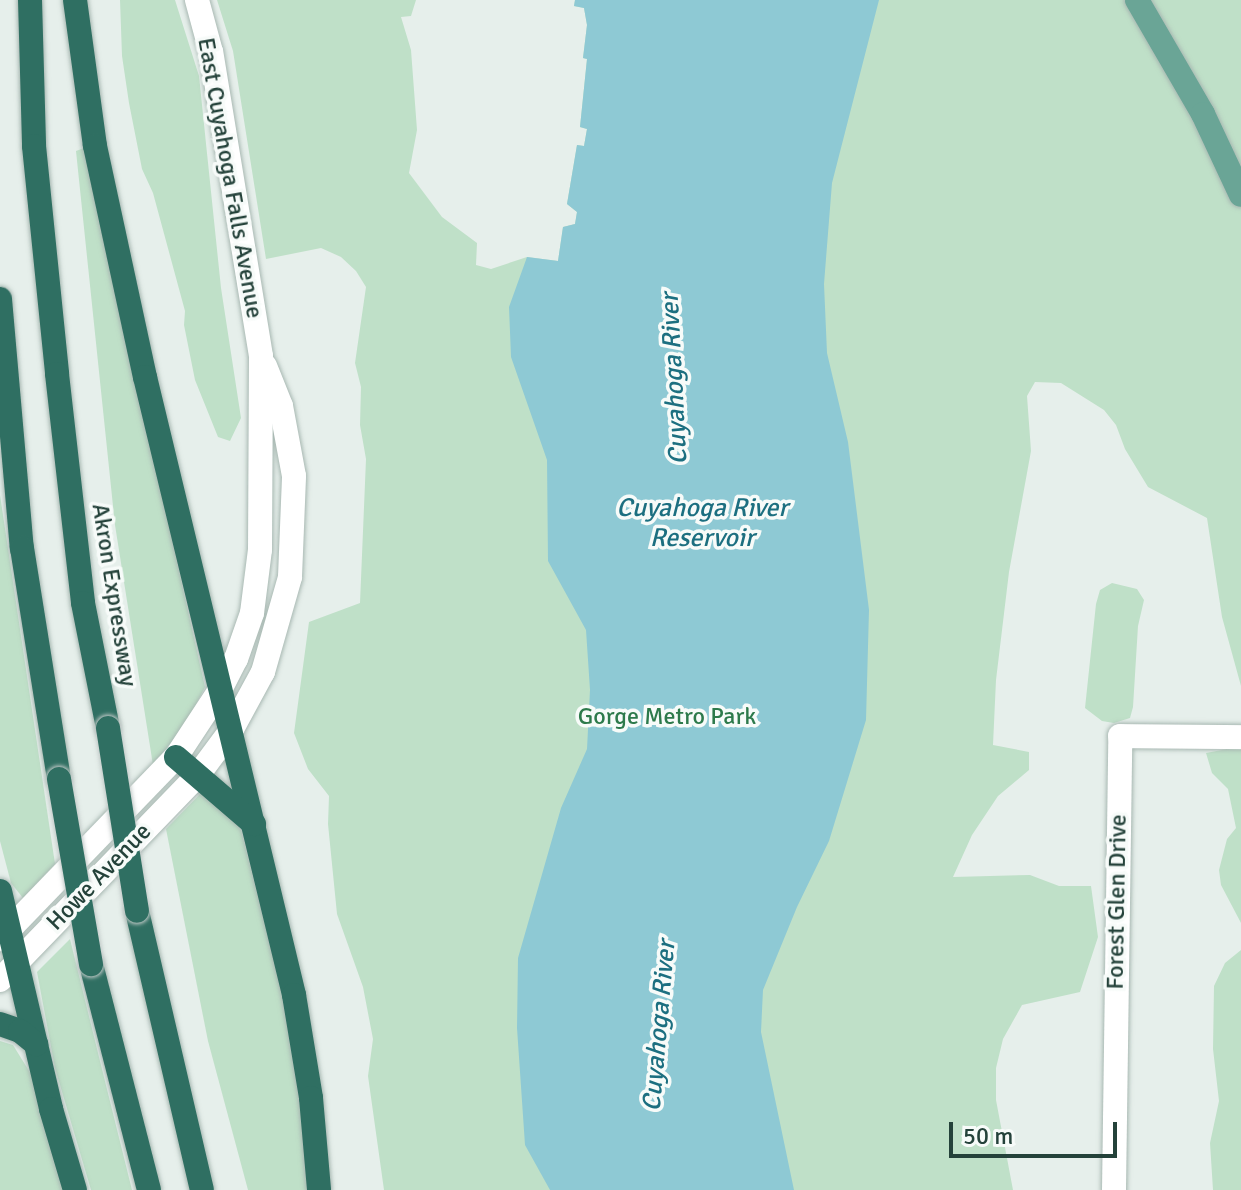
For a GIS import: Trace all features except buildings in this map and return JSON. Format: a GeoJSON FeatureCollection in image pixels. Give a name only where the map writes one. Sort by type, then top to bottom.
{"type":"FeatureCollection","features":[{"type":"Feature","properties":{"kind":"highway","name":"Akron Expressway"},"geometry":{"type":"LineString","coordinates":[[30,0],[34,146],[83,603],[108,728],[137,911],[202,1190]]}},
{"type":"Feature","properties":{"kind":"highway"},"geometry":{"type":"LineString","coordinates":[[75,0],[95,146],[215,698],[232,729],[294,995],[311,1098],[319,1190]]}},
{"type":"Feature","properties":{"kind":"highway"},"geometry":{"type":"LineString","coordinates":[[0,299],[22,548],[59,779],[91,964],[149,1190]]}},
{"type":"Feature","properties":{"kind":"highway"},"geometry":{"type":"LineString","coordinates":[[176,757],[254,824]]}},
{"type":"Feature","properties":{"kind":"highway"},"geometry":{"type":"LineString","coordinates":[[0,891],[5,934],[17,961],[75,1190]]}},
{"type":"Feature","properties":{"kind":"highway"},"geometry":{"type":"LineString","coordinates":[[0,1024],[20,1031],[36,1044]]}},
{"type":"Feature","properties":{"kind":"main road"},"geometry":{"type":"LineString","coordinates":[[1137,0],[1203,114],[1241,195]]}},
{"type":"Feature","properties":{"kind":"street","name":"East Cuyahoga Falls Avenue"},"geometry":{"type":"LineString","coordinates":[[197,0],[211,52],[261,356],[260,550],[254,598],[236,659],[215,698]]}},
{"type":"Feature","properties":{"kind":"street","name":"East Cuyahoga Falls Avenue"},"geometry":{"type":"LineString","coordinates":[[232,729],[263,672],[290,577],[293,548],[294,476],[281,406],[261,356]]}},
{"type":"Feature","properties":{"kind":"street","name":"Howe Avenue"},"geometry":{"type":"LineString","coordinates":[[5,934],[176,757],[215,698]]}},
{"type":"Feature","properties":{"kind":"street","name":"Howe Avenue"},"geometry":{"type":"LineString","coordinates":[[0,980],[198,775],[232,729]]}},
{"type":"Feature","properties":{"kind":"street","name":"Forest Glen Drive"},"geometry":{"type":"LineString","coordinates":[[1114,1190],[1120,736],[1241,737]]}},
{"type":"Feature","properties":{"kind":"green space"},"geometry":{"type":"Polygon","coordinates":[[[120,0],[175,0],[199,76],[221,288],[241,418],[230,441],[218,437],[195,380],[184,325],[185,311],[153,193],[142,169],[122,56],[120,0]]]}},
{"type":"Feature","properties":{"kind":"green space","name":"Gorge Metro Park"},"geometry":{"type":"Polygon","coordinates":[[[217,0],[416,0],[411,16],[401,17],[411,50],[417,130],[409,173],[442,217],[477,243],[476,265],[491,269],[527,257],[558,261],[563,227],[575,224],[577,212],[567,204],[577,145],[584,146],[587,129],[580,127],[587,25],[584,8],[574,6],[575,0],[1241,0],[1241,686],[1222,617],[1207,518],[1148,487],[1125,449],[1116,425],[1104,410],[1061,383],[1035,382],[1027,396],[1031,451],[1009,572],[996,680],[993,745],[1029,752],[1029,770],[998,796],[972,835],[953,877],[1030,875],[1059,886],[1091,886],[1098,937],[1080,992],[1022,1005],[1003,1039],[996,1068],[996,1100],[1013,1190],[384,1190],[368,1076],[373,1039],[363,987],[337,914],[328,824],[329,796],[308,769],[294,733],[309,622],[360,603],[366,459],[360,425],[361,387],[355,363],[366,287],[356,271],[341,257],[321,248],[266,259],[233,51],[217,0]]]}},
{"type":"Feature","properties":{"kind":"green space"},"geometry":{"type":"Polygon","coordinates":[[[84,148],[205,687],[186,724],[153,765],[115,525],[76,151],[84,148]]]}},
{"type":"Feature","properties":{"kind":"green space"},"geometry":{"type":"Polygon","coordinates":[[[0,495],[55,864],[23,898],[11,883],[0,841],[0,495]]]}},
{"type":"Feature","properties":{"kind":"green space"},"geometry":{"type":"Polygon","coordinates":[[[1112,583],[1137,589],[1144,600],[1138,626],[1133,707],[1130,718],[1114,723],[1102,721],[1085,708],[1096,604],[1100,590],[1112,583]]]}},
{"type":"Feature","properties":{"kind":"green space"},"geometry":{"type":"Polygon","coordinates":[[[1241,749],[1241,923],[1221,885],[1219,870],[1227,839],[1236,828],[1228,789],[1212,773],[1206,753],[1241,749]]]}},
{"type":"Feature","properties":{"kind":"green space"},"geometry":{"type":"Polygon","coordinates":[[[202,792],[224,807],[241,830],[287,1012],[311,1190],[248,1190],[208,1041],[166,829],[202,792]]]}},
{"type":"Feature","properties":{"kind":"green space"},"geometry":{"type":"Polygon","coordinates":[[[70,939],[132,1190],[91,1190],[55,1068],[37,972],[70,939]]]}},
{"type":"Feature","properties":{"kind":"green space"},"geometry":{"type":"Polygon","coordinates":[[[1241,950],[1241,1190],[1213,1190],[1210,1143],[1219,1101],[1213,1049],[1214,986],[1225,963],[1241,950]]]}},
{"type":"Feature","properties":{"kind":"green space"},"geometry":{"type":"Polygon","coordinates":[[[0,1041],[13,1045],[34,1079],[67,1190],[0,1190],[0,1041]]]}},
{"type":"Feature","properties":{"kind":"water","name":"Cuyahoga River Reservoir"},"geometry":{"type":"Polygon","coordinates":[[[575,0],[879,0],[832,183],[824,284],[827,353],[848,442],[869,610],[866,720],[829,841],[797,907],[763,990],[761,1032],[794,1190],[550,1190],[525,1145],[517,1028],[518,958],[561,808],[587,749],[590,690],[586,630],[548,561],[547,460],[511,357],[509,307],[527,257],[558,261],[563,227],[575,224],[577,212],[567,204],[577,145],[584,146],[587,129],[580,127],[587,25],[584,8],[574,6],[575,0]]]}},
{"type":"Feature","properties":{"kind":"water label","name":"Cuyahoga River"},"geometry":{"type":"Point","coordinates":[675,379]}},
{"type":"Feature","properties":{"kind":"water label","name":"Cuyahoga River"},"geometry":{"type":"Point","coordinates":[660,1026]}}]}
